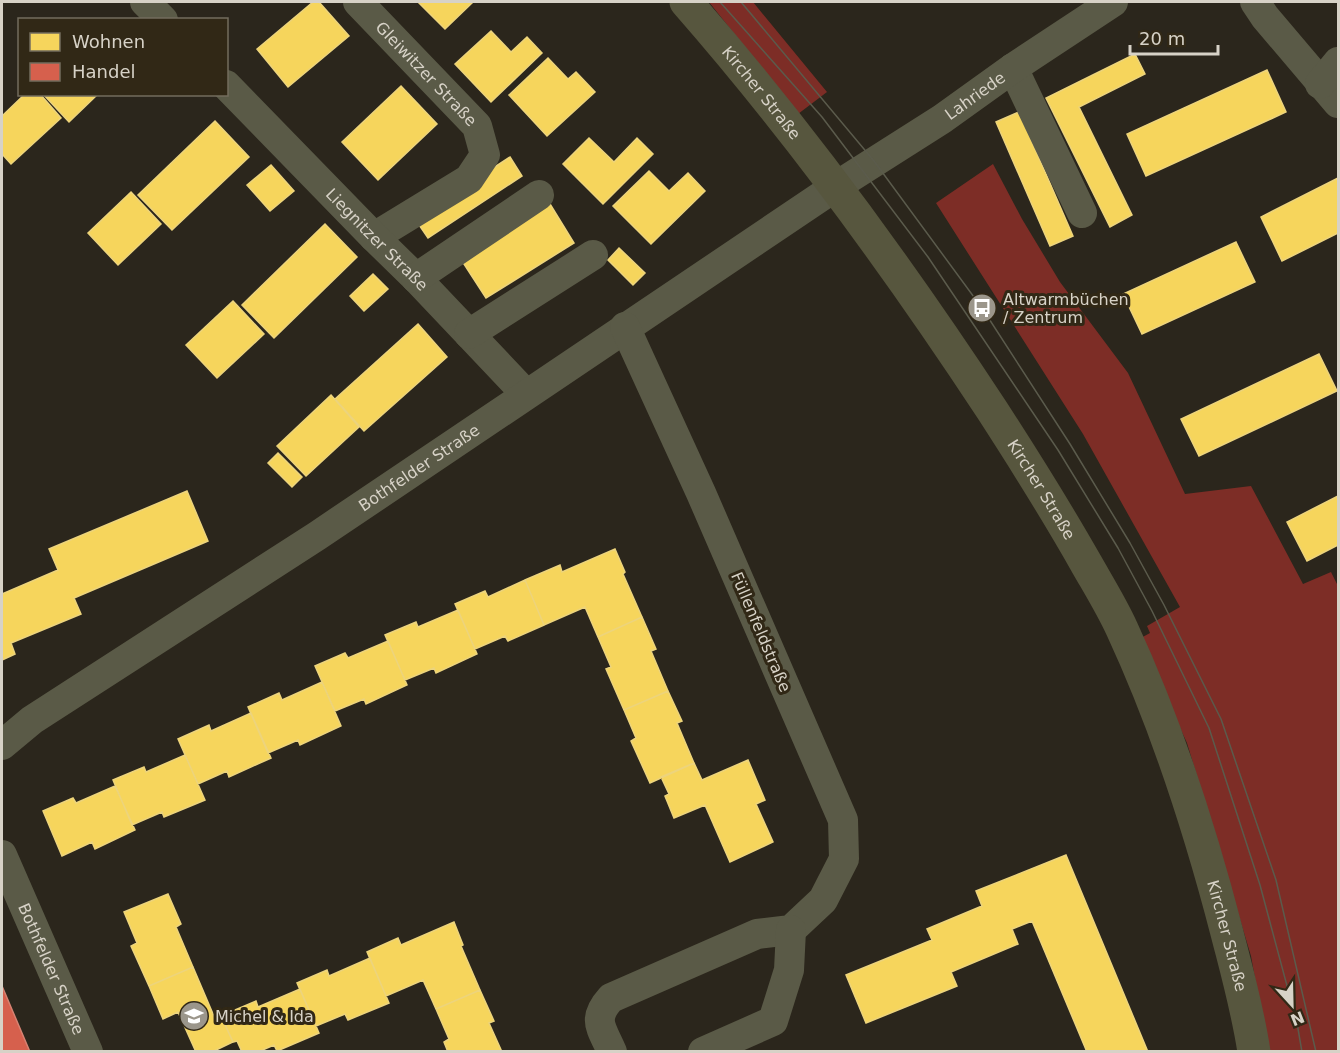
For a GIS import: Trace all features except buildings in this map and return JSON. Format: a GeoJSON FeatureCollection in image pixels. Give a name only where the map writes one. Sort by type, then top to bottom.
{"type":"FeatureCollection","features":[{"type":"Feature","properties":{"kind":"main road","name":"Kircher Straße"},"geometry":{"type":"LineString","coordinates":[[686,2],[735,58],[835,187],[943,335],[1042,486],[1122,627],[1176,762],[1215,887],[1250,1020],[1254,1052]]}},
{"type":"Feature","properties":{"kind":"street"},"geometry":{"type":"LineString","coordinates":[[145,2],[161,18]]}},
{"type":"Feature","properties":{"kind":"street","name":"Gleiwitzer Straße"},"geometry":{"type":"LineString","coordinates":[[358,2],[477,126],[485,155],[469,179],[374,237]]}},
{"type":"Feature","properties":{"kind":"street","name":"Lahriede"},"geometry":{"type":"LineString","coordinates":[[835,187],[942,119],[1013,68],[1113,2]]}},
{"type":"Feature","properties":{"kind":"street"},"geometry":{"type":"LineString","coordinates":[[1255,2],[1265,17],[1332,83]]}},
{"type":"Feature","properties":{"kind":"street"},"geometry":{"type":"LineString","coordinates":[[1013,68],[1082,213]]}},
{"type":"Feature","properties":{"kind":"street","name":"Liegnitzer Straße"},"geometry":{"type":"LineString","coordinates":[[228,87],[416,278],[526,394]]}},
{"type":"Feature","properties":{"kind":"street","name":"Bothfelder Straße"},"geometry":{"type":"LineString","coordinates":[[2,745],[32,720],[317,536],[835,187]]}},
{"type":"Feature","properties":{"kind":"street"},"geometry":{"type":"LineString","coordinates":[[416,278],[539,195]]}},
{"type":"Feature","properties":{"kind":"street"},"geometry":{"type":"LineString","coordinates":[[469,334],[593,255]]}},
{"type":"Feature","properties":{"kind":"street","name":"Füllenfeldstraße"},"geometry":{"type":"LineString","coordinates":[[625,327],[706,504],[843,820],[844,859],[823,900],[791,930]]}},
{"type":"Feature","properties":{"kind":"street","name":"Bothfelder Straße"},"geometry":{"type":"LineString","coordinates":[[2,855],[88,1052]]}},
{"type":"Feature","properties":{"kind":"street"},"geometry":{"type":"LineString","coordinates":[[612,1052],[599,1022],[601,1009],[611,998],[757,934],[791,930],[789,969],[773,1022],[703,1052]]}},
{"type":"Feature","properties":{"kind":"shaded area"},"geometry":{"type":"Polygon","coordinates":[[[709,2],[753,2],[827,92],[798,114],[709,2]]]}},
{"type":"Feature","properties":{"kind":"shaded area"},"geometry":{"type":"Polygon","coordinates":[[[993,164],[1022,219],[1060,282],[1128,373],[1185,494],[1251,486],[1303,584],[1331,572],[1338,586],[1338,1051],[1268,1051],[1251,956],[1187,743],[1139,639],[1150,633],[1147,626],[1180,607],[1083,434],[936,203],[993,164]]]}},
{"type":"Feature","properties":{"kind":"tram line"},"geometry":{"type":"LineString","coordinates":[[720,2],[822,117],[928,257],[1058,450],[1118,548],[1152,611],[1209,728],[1260,885],[1297,1023],[1302,1052]]}},
{"type":"Feature","properties":{"kind":"tram line"},"geometry":{"type":"LineString","coordinates":[[741,2],[874,161],[982,308],[1070,444],[1130,543],[1164,605],[1221,719],[1276,880],[1316,1052]]}},
{"type":"Feature","properties":{"kind":"place","name":"Altwarmbüchen / Zentrum"},"geometry":{"type":"Point","coordinates":[982,308]}},
{"type":"Feature","properties":{"kind":"place","name":"Michel & Ida"},"geometry":{"type":"Point","coordinates":[194,1016]}}]}
